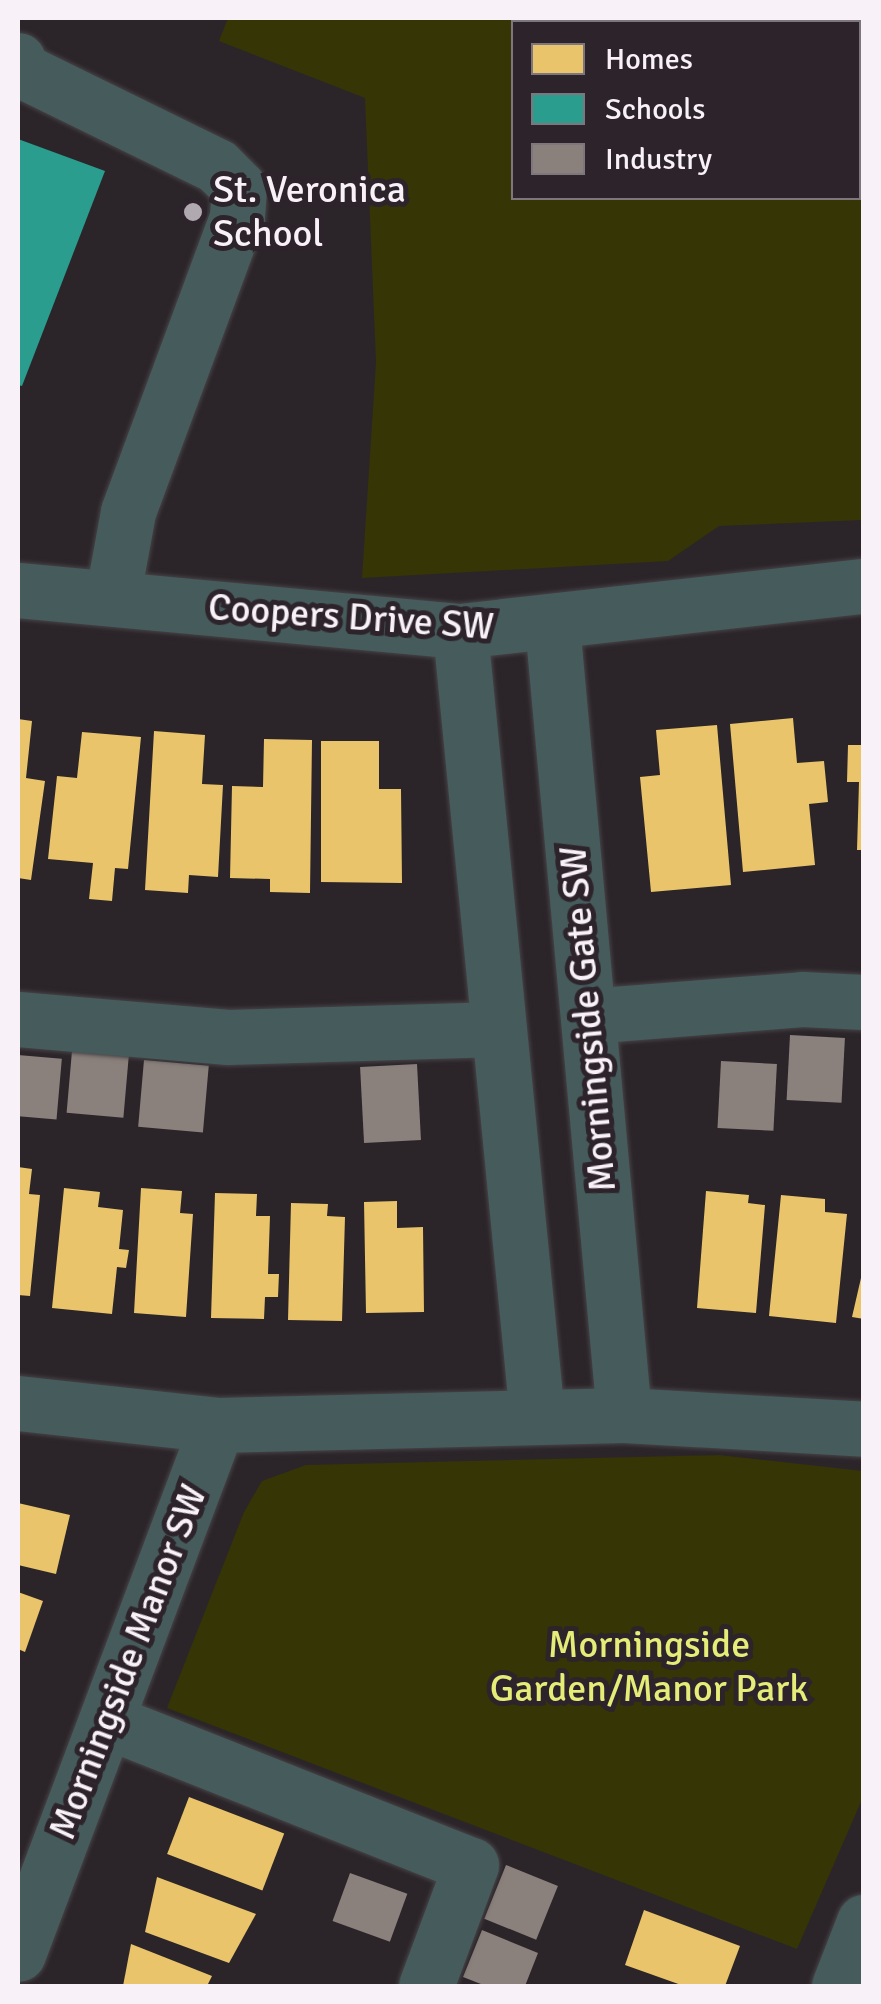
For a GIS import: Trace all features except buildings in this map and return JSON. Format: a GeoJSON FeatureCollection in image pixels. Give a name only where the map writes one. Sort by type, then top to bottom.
{"type":"FeatureCollection","features":[{"type":"Feature","properties":{"kind":"street"},"geometry":{"type":"LineString","coordinates":[[18,60],[21,70],[217,166],[239,188],[237,217],[128,512],[112,599]]}},
{"type":"Feature","properties":{"kind":"street","name":"Coopers Drive SW"},"geometry":{"type":"LineString","coordinates":[[18,590],[460,631],[552,624],[698,600],[864,586]]}},
{"type":"Feature","properties":{"kind":"street","name":"Morningside Gate SW"},"geometry":{"type":"LineString","coordinates":[[552,624],[624,1414]]}},
{"type":"Feature","properties":{"kind":"street"},"geometry":{"type":"LineString","coordinates":[[460,631],[537,1416]]}},
{"type":"Feature","properties":{"kind":"street"},"geometry":{"type":"LineString","coordinates":[[588,1016],[802,1000],[864,1002]]}},
{"type":"Feature","properties":{"kind":"street"},"geometry":{"type":"LineString","coordinates":[[18,1019],[228,1037],[500,1029]]}},
{"type":"Feature","properties":{"kind":"street"},"geometry":{"type":"LineString","coordinates":[[18,1403],[217,1425],[624,1414],[864,1428]]}},
{"type":"Feature","properties":{"kind":"street","name":"Morningside Manor SW"},"geometry":{"type":"LineString","coordinates":[[18,1954],[217,1425]]}},
{"type":"Feature","properties":{"kind":"street"},"geometry":{"type":"LineString","coordinates":[[107,1721],[471,1866],[426,1986]]}},
{"type":"Feature","properties":{"kind":"street"},"geometry":{"type":"LineString","coordinates":[[839,1986],[864,1922]]}},
{"type":"Feature","properties":{"kind":"green space"},"geometry":{"type":"Polygon","coordinates":[[[228,18],[863,18],[863,520],[719,526],[668,561],[362,578],[376,362],[365,98],[219,41],[228,18]]]}},
{"type":"Feature","properties":{"kind":"green space","name":"Morningside Garden/Manor Park"},"geometry":{"type":"Polygon","coordinates":[[[719,1455],[863,1471],[863,1797],[797,1949],[167,1708],[244,1512],[262,1481],[306,1465],[719,1455]]]}},
{"type":"Feature","properties":{"kind":"place","name":"St. Veronica School"},"geometry":{"type":"Point","coordinates":[193,212]}}]}
